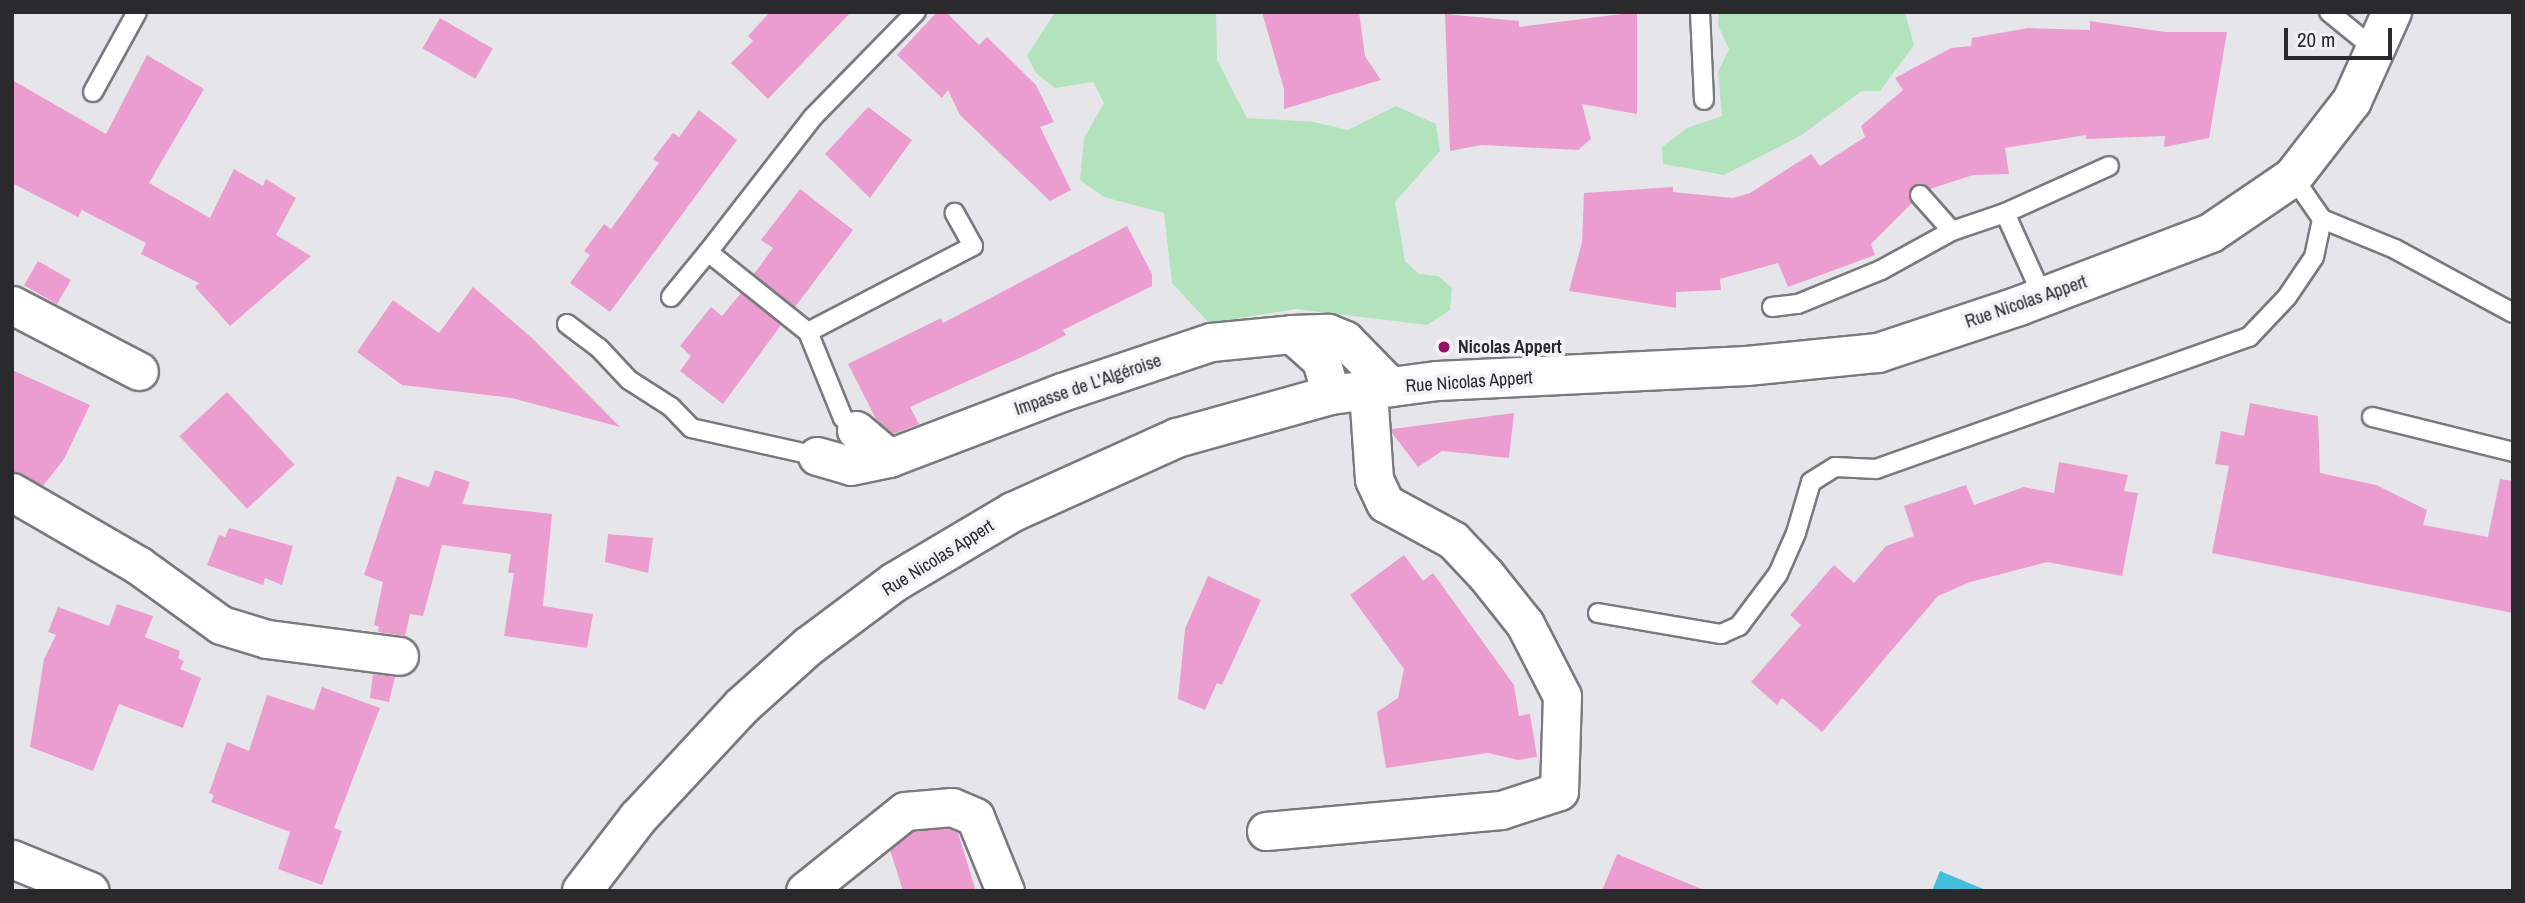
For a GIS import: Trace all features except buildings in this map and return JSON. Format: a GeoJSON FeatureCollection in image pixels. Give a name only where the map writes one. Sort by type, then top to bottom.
{"type":"FeatureCollection","features":[{"type":"Feature","properties":{"kind":"street","name":"Rue Nicolas Appert"},"geometry":{"type":"LineString","coordinates":[[582,891],[638,818],[741,707],[808,646],[895,582],[1013,512],[1118,461],[1177,438],[1331,395],[1380,389],[1747,366],[1878,353],[2043,297],[2211,233],[2293,177],[2329,136],[2378,52],[2392,12]]}},
{"type":"Feature","properties":{"kind":"street"},"geometry":{"type":"LineString","coordinates":[[12,305],[139,371]]}},
{"type":"Feature","properties":{"kind":"street","name":"Impasse de L'Algéroise"},"geometry":{"type":"LineString","coordinates":[[817,456],[850,466],[890,458],[1062,392],[1211,342],[1328,333],[1345,340],[1380,389]]}},
{"type":"Feature","properties":{"kind":"street"},"geometry":{"type":"LineString","coordinates":[[1292,334],[1321,360],[1331,395]]}},
{"type":"Feature","properties":{"kind":"street"},"geometry":{"type":"LineString","coordinates":[[1266,831],[1501,810],[1559,791],[1562,696],[1525,624],[1486,575],[1453,540],[1385,503],[1374,480],[1380,389]]}},
{"type":"Feature","properties":{"kind":"street"},"geometry":{"type":"LineString","coordinates":[[856,430],[890,458]]}},
{"type":"Feature","properties":{"kind":"street"},"geometry":{"type":"LineString","coordinates":[[12,492],[138,565],[221,625],[267,639],[400,656]]}},
{"type":"Feature","properties":{"kind":"street"},"geometry":{"type":"LineString","coordinates":[[805,891],[905,811],[952,807],[975,817],[1005,891]]}},
{"type":"Feature","properties":{"kind":"street"},"geometry":{"type":"LineString","coordinates":[[13,864],[90,891]]}},
{"type":"Feature","properties":{"kind":"lane"},"geometry":{"type":"LineString","coordinates":[[93,92],[136,12]]}},
{"type":"Feature","properties":{"kind":"lane"},"geometry":{"type":"LineString","coordinates":[[671,297],[813,117],[916,12]]}},
{"type":"Feature","properties":{"kind":"lane"},"geometry":{"type":"LineString","coordinates":[[1700,12],[1704,100]]}},
{"type":"Feature","properties":{"kind":"lane"},"geometry":{"type":"LineString","coordinates":[[2329,12],[2378,52]]}},
{"type":"Feature","properties":{"kind":"lane"},"geometry":{"type":"LineString","coordinates":[[1772,307],[1798,304],[1881,270],[1952,231],[2005,213],[2109,166]]}},
{"type":"Feature","properties":{"kind":"lane"},"geometry":{"type":"LineString","coordinates":[[2293,177],[2322,219],[2395,249],[2513,313]]}},
{"type":"Feature","properties":{"kind":"lane"},"geometry":{"type":"LineString","coordinates":[[1920,195],[1952,231]]}},
{"type":"Feature","properties":{"kind":"lane"},"geometry":{"type":"LineString","coordinates":[[808,332],[973,246],[955,213]]}},
{"type":"Feature","properties":{"kind":"lane"},"geometry":{"type":"LineString","coordinates":[[2005,213],[2043,297]]}},
{"type":"Feature","properties":{"kind":"lane"},"geometry":{"type":"LineString","coordinates":[[1598,613],[1721,634],[1739,626],[1777,574],[1796,533],[1811,482],[1835,467],[1876,469],[2249,337],[2287,297],[2314,257],[2322,219]]}},
{"type":"Feature","properties":{"kind":"lane"},"geometry":{"type":"LineString","coordinates":[[708,252],[808,332],[843,418],[856,430]]}},
{"type":"Feature","properties":{"kind":"lane"},"geometry":{"type":"LineString","coordinates":[[567,324],[599,348],[629,380],[671,407],[691,428],[817,456]]}},
{"type":"Feature","properties":{"kind":"lane"},"geometry":{"type":"LineString","coordinates":[[2372,417],[2513,452]]}},
{"type":"Feature","properties":{"kind":"green space"},"geometry":{"type":"Polygon","coordinates":[[[1055,12],[1216,12],[1217,60],[1247,118],[1314,122],[1348,130],[1396,106],[1436,124],[1440,151],[1395,202],[1405,261],[1419,274],[1438,276],[1452,288],[1450,310],[1427,325],[1296,309],[1209,323],[1172,283],[1164,213],[1104,197],[1080,180],[1084,138],[1104,103],[1093,82],[1055,88],[1036,73],[1027,56],[1055,12]]]}},
{"type":"Feature","properties":{"kind":"green space"},"geometry":{"type":"Polygon","coordinates":[[[1719,12],[1905,12],[1914,45],[1880,91],[1862,91],[1800,136],[1724,175],[1663,164],[1662,147],[1687,128],[1722,116],[1718,72],[1729,49],[1718,25],[1719,12]]]}},
{"type":"Feature","properties":{"kind":"water"},"geometry":{"type":"Polygon","coordinates":[[[1940,871],[1988,891],[1932,891],[1940,871]]]}},
{"type":"Feature","properties":{"kind":"place","name":"Nicolas Appert"},"geometry":{"type":"Point","coordinates":[1444,347]}}]}
